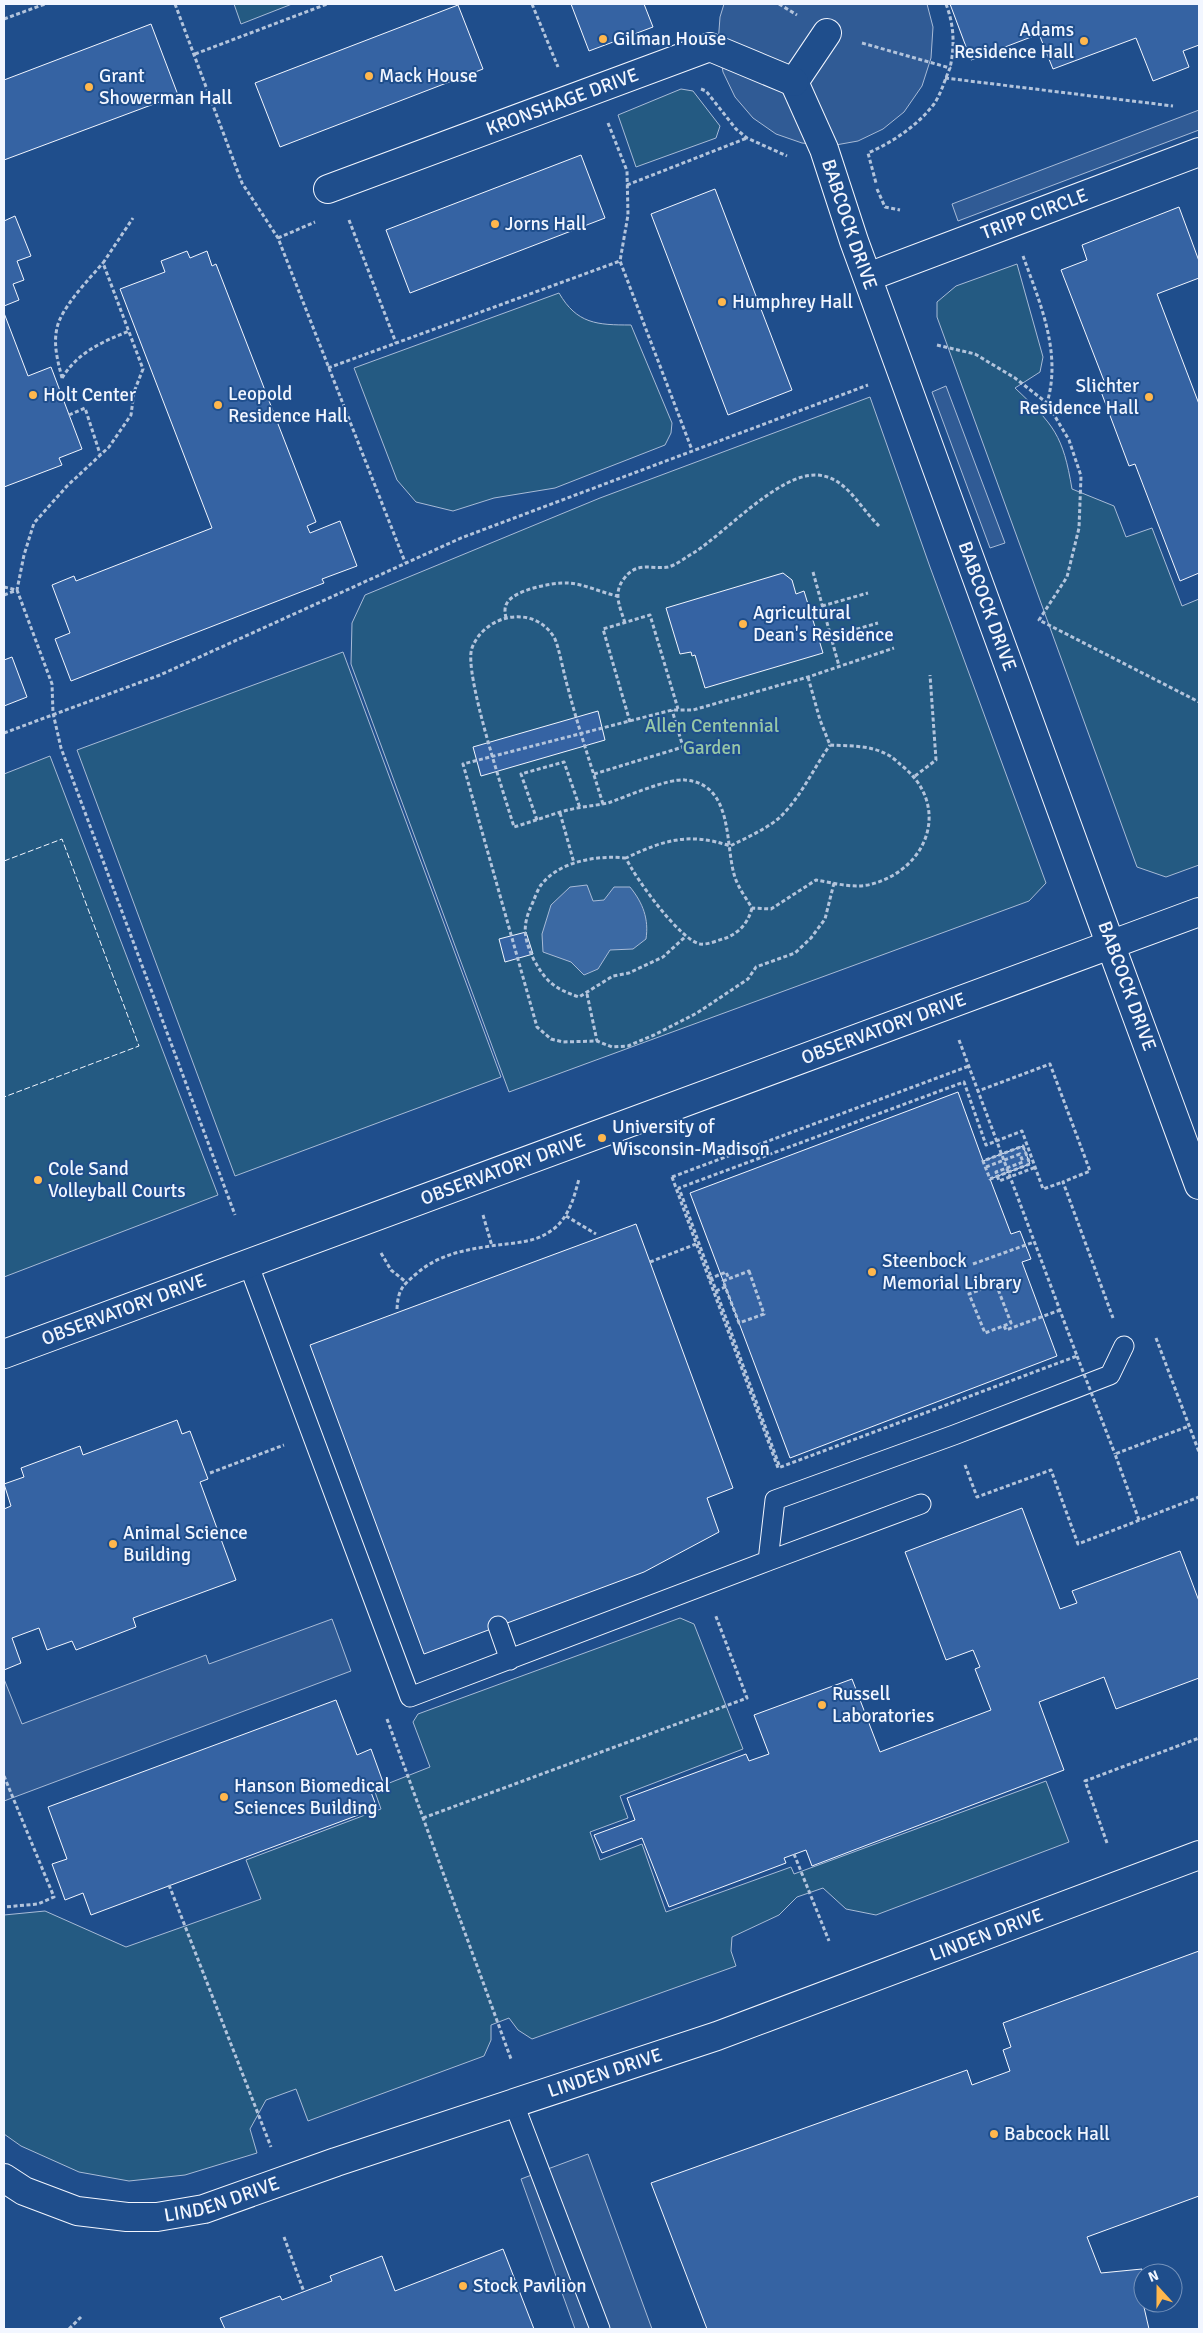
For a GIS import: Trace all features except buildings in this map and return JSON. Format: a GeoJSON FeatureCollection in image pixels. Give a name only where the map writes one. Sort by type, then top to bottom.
{"type":"FeatureCollection","features":[{"type":"Feature","properties":{"kind":"street"},"geometry":{"type":"LineString","coordinates":[[794,82],[827,33]]}},
{"type":"Feature","properties":{"kind":"street","name":"KRONSHAGE DRIVE"},"geometry":{"type":"LineString","coordinates":[[328,188],[710,47],[794,82]]}},
{"type":"Feature","properties":{"kind":"street","name":"BABCOCK DRIVE"},"geometry":{"type":"LineString","coordinates":[[794,82],[824,148],[868,276],[1199,1185]]}},
{"type":"Feature","properties":{"kind":"street","name":"TRIPP CIRCLE"},"geometry":{"type":"LineString","coordinates":[[868,276],[1199,152]]}},
{"type":"Feature","properties":{"kind":"street","name":"OBSERVATORY DRIVE"},"geometry":{"type":"LineString","coordinates":[[4,1354],[1199,912]]}},
{"type":"Feature","properties":{"kind":"street","name":"LINDEN DRIVE"},"geometry":{"type":"LineString","coordinates":[[4,2178],[24,2191],[77,2211],[127,2218],[157,2217],[204,2209],[336,2162],[717,2036],[1199,1856]]}},
{"type":"Feature","properties":{"kind":"lane"},"geometry":{"type":"LineString","coordinates":[[248,1263],[410,1697],[921,1504]]}},
{"type":"Feature","properties":{"kind":"lane"},"geometry":{"type":"LineString","coordinates":[[768,1561],[774,1500],[954,1436],[1110,1375],[1124,1346]]}},
{"type":"Feature","properties":{"kind":"lane"},"geometry":{"type":"LineString","coordinates":[[498,1626],[510,1660]]}},
{"type":"Feature","properties":{"kind":"lane"},"geometry":{"type":"LineString","coordinates":[[514,2104],[600,2329]]}},
{"type":"Feature","properties":{"kind":"path"},"geometry":{"type":"LineString","coordinates":[[4,20],[45,4]]}},
{"type":"Feature","properties":{"kind":"path"},"geometry":{"type":"LineString","coordinates":[[175,4],[242,183],[278,238],[405,562]]}},
{"type":"Feature","properties":{"kind":"path"},"geometry":{"type":"LineString","coordinates":[[195,54],[328,4]]}},
{"type":"Feature","properties":{"kind":"path"},"geometry":{"type":"LineString","coordinates":[[900,210],[885,207],[877,188],[868,153],[890,144],[909,129],[935,103],[950,68],[953,51],[953,21],[946,4]]}},
{"type":"Feature","properties":{"kind":"path"},"geometry":{"type":"LineString","coordinates":[[827,33],[950,68]]}},
{"type":"Feature","properties":{"kind":"path"},"geometry":{"type":"LineString","coordinates":[[945,78],[1173,106]]}},
{"type":"Feature","properties":{"kind":"path"},"geometry":{"type":"LineString","coordinates":[[607,120],[627,172],[628,215],[620,260],[692,450]]}},
{"type":"Feature","properties":{"kind":"path"},"geometry":{"type":"LineString","coordinates":[[627,185],[747,138]]}},
{"type":"Feature","properties":{"kind":"path"},"geometry":{"type":"LineString","coordinates":[[129,331],[94,346],[70,365],[62,378],[56,351],[57,328],[71,300],[103,263],[133,218]]}},
{"type":"Feature","properties":{"kind":"path"},"geometry":{"type":"LineString","coordinates":[[348,218],[396,343]]}},
{"type":"Feature","properties":{"kind":"path"},"geometry":{"type":"LineString","coordinates":[[1023,254],[1048,328],[1052,386],[1047,403]]}},
{"type":"Feature","properties":{"kind":"path"},"geometry":{"type":"LineString","coordinates":[[328,368],[620,260]]}},
{"type":"Feature","properties":{"kind":"path"},"geometry":{"type":"LineString","coordinates":[[103,263],[143,369],[134,392],[131,414],[109,447],[67,486],[34,522],[24,555],[17,590],[52,684],[54,714],[61,748],[235,1215]]}},
{"type":"Feature","properties":{"kind":"path"},"geometry":{"type":"LineString","coordinates":[[937,344],[975,354],[1015,378],[1047,403],[1069,440],[1081,476],[1079,519],[1067,577],[1039,620],[1199,702]]}},
{"type":"Feature","properties":{"kind":"path"},"geometry":{"type":"LineString","coordinates":[[4,732],[160,675],[461,538],[872,383]]}},
{"type":"Feature","properties":{"kind":"path"},"geometry":{"type":"LineString","coordinates":[[69,415],[85,408],[100,454]]}},
{"type":"Feature","properties":{"kind":"path"},"geometry":{"type":"LineString","coordinates":[[625,623],[616,596],[623,580],[632,570],[646,565],[669,567],[714,540],[763,497],[787,483],[815,475],[836,480],[850,492],[866,514],[879,526]]}},
{"type":"Feature","properties":{"kind":"path"},"geometry":{"type":"LineString","coordinates":[[813,572],[839,666]]}},
{"type":"Feature","properties":{"kind":"path"},"geometry":{"type":"LineString","coordinates":[[506,618],[504,609],[507,601],[541,585],[567,583],[616,596]]}},
{"type":"Feature","properties":{"kind":"path"},"geometry":{"type":"LineString","coordinates":[[4,587],[17,590]]}},
{"type":"Feature","properties":{"kind":"path"},"geometry":{"type":"LineString","coordinates":[[4,595],[17,590]]}},
{"type":"Feature","properties":{"kind":"path"},"geometry":{"type":"LineString","coordinates":[[822,606],[868,593]]}},
{"type":"Feature","properties":{"kind":"path"},"geometry":{"type":"LineString","coordinates":[[630,722],[603,629],[650,615],[678,709]]}},
{"type":"Feature","properties":{"kind":"path"},"geometry":{"type":"LineString","coordinates":[[603,804],[580,733],[554,637],[536,620],[520,616],[496,621],[486,628],[472,648],[470,664],[492,757],[514,827],[560,813],[603,804],[684,779],[698,783],[717,798],[726,817],[734,875],[752,908],[749,921],[735,934],[700,944],[685,937],[652,898],[626,858]]}},
{"type":"Feature","properties":{"kind":"path"},"geometry":{"type":"LineString","coordinates":[[818,640],[878,623]]}},
{"type":"Feature","properties":{"kind":"path"},"geometry":{"type":"LineString","coordinates":[[834,883],[825,919],[811,938],[794,953],[756,968],[748,979],[697,1013],[628,1046],[612,1046],[597,1041],[563,1042],[551,1039],[537,1027],[463,764],[672,710],[693,710],[808,677],[894,648]]}},
{"type":"Feature","properties":{"kind":"path"},"geometry":{"type":"LineString","coordinates":[[915,776],[936,760],[930,675]]}},
{"type":"Feature","properties":{"kind":"path"},"geometry":{"type":"LineString","coordinates":[[808,677],[820,720],[830,745]]}},
{"type":"Feature","properties":{"kind":"path"},"geometry":{"type":"LineString","coordinates":[[594,774],[683,747],[672,710]]}},
{"type":"Feature","properties":{"kind":"path"},"geometry":{"type":"LineString","coordinates":[[752,908],[771,909],[816,880],[848,886],[872,885],[901,872],[918,854],[927,838],[930,817],[922,788],[915,776],[886,753],[856,746],[830,745]]}},
{"type":"Feature","properties":{"kind":"path"},"geometry":{"type":"LineString","coordinates":[[685,937],[663,957],[629,973],[614,976],[597,984],[587,994],[579,997],[559,991],[542,975],[525,942],[526,916],[542,884],[562,868],[611,857],[626,858],[654,845],[681,838],[710,839],[730,846],[778,819],[800,792],[830,745]]}},
{"type":"Feature","properties":{"kind":"path"},"geometry":{"type":"LineString","coordinates":[[537,820],[521,774],[564,762],[580,808]]}},
{"type":"Feature","properties":{"kind":"path"},"geometry":{"type":"LineString","coordinates":[[560,813],[574,864]]}},
{"type":"Feature","properties":{"kind":"path"},"geometry":{"type":"LineString","coordinates":[[587,994],[597,1041]]}},
{"type":"Feature","properties":{"kind":"path"},"geometry":{"type":"LineString","coordinates":[[957,1035],[1139,1520]]}},
{"type":"Feature","properties":{"kind":"path"},"geometry":{"type":"LineString","coordinates":[[790,1494],[679,1188],[964,1082],[986,1145],[1022,1131],[1043,1189],[1090,1171],[1050,1064],[978,1091]]}},
{"type":"Feature","properties":{"kind":"path"},"geometry":{"type":"LineString","coordinates":[[969,1066],[672,1177],[778,1468],[1077,1356]]}},
{"type":"Feature","properties":{"kind":"path"},"geometry":{"type":"LineString","coordinates":[[1023,1146],[1030,1164],[997,1176],[990,1179],[983,1161],[1023,1146]]}},
{"type":"Feature","properties":{"kind":"path"},"geometry":{"type":"LineString","coordinates":[[986,1166],[1020,1154],[1023,1162],[996,1172],[997,1176]]}},
{"type":"Feature","properties":{"kind":"path"},"geometry":{"type":"LineString","coordinates":[[997,1176],[999,1180],[1036,1167]]}},
{"type":"Feature","properties":{"kind":"path"},"geometry":{"type":"LineString","coordinates":[[397,1309],[398,1294],[406,1282],[438,1258],[492,1246],[530,1242],[544,1235],[566,1216],[581,1175]]}},
{"type":"Feature","properties":{"kind":"path"},"geometry":{"type":"LineString","coordinates":[[1063,1182],[1124,1346],[1155,1335],[1199,1452]]}},
{"type":"Feature","properties":{"kind":"path"},"geometry":{"type":"LineString","coordinates":[[482,1212],[492,1246]]}},
{"type":"Feature","properties":{"kind":"path"},"geometry":{"type":"LineString","coordinates":[[566,1216],[596,1234]]}},
{"type":"Feature","properties":{"kind":"path"},"geometry":{"type":"LineString","coordinates":[[973,1264],[1034,1242]]}},
{"type":"Feature","properties":{"kind":"path"},"geometry":{"type":"LineString","coordinates":[[650,1262],[696,1244]]}},
{"type":"Feature","properties":{"kind":"path"},"geometry":{"type":"LineString","coordinates":[[379,1250],[391,1270],[406,1282]]}},
{"type":"Feature","properties":{"kind":"path"},"geometry":{"type":"LineString","coordinates":[[709,1278],[726,1272],[729,1279]]}},
{"type":"Feature","properties":{"kind":"path"},"geometry":{"type":"LineString","coordinates":[[749,1272],[764,1314],[739,1323],[725,1287],[723,1281],[749,1272]]}},
{"type":"Feature","properties":{"kind":"path"},"geometry":{"type":"LineString","coordinates":[[996,1284],[1011,1323],[1004,1326],[984,1333],[969,1294],[996,1284]]}},
{"type":"Feature","properties":{"kind":"path"},"geometry":{"type":"LineString","coordinates":[[716,1291],[725,1287]]}},
{"type":"Feature","properties":{"kind":"path"},"geometry":{"type":"LineString","coordinates":[[1004,1326],[1006,1330],[1060,1310]]}},
{"type":"Feature","properties":{"kind":"path"},"geometry":{"type":"LineString","coordinates":[[1115,1454],[1189,1426]]}},
{"type":"Feature","properties":{"kind":"path"},"geometry":{"type":"LineString","coordinates":[[210,1473],[287,1444]]}},
{"type":"Feature","properties":{"kind":"path"},"geometry":{"type":"LineString","coordinates":[[968,1472],[977,1497],[1051,1470],[1078,1544],[1199,1497]]}},
{"type":"Feature","properties":{"kind":"path"},"geometry":{"type":"LineString","coordinates":[[423,1818],[747,1698],[705,1585]]}},
{"type":"Feature","properties":{"kind":"path"},"geometry":{"type":"LineString","coordinates":[[1107,1843],[1085,1781],[1199,1738]]}},
{"type":"Feature","properties":{"kind":"path"},"geometry":{"type":"LineString","coordinates":[[4,1776],[54,1897],[38,1904],[4,1907]]}},
{"type":"Feature","properties":{"kind":"path"},"geometry":{"type":"LineString","coordinates":[[794,1854],[828,1942]]}},
{"type":"Feature","properties":{"kind":"path"},"geometry":{"type":"LineString","coordinates":[[169,1886],[271,2146]]}},
{"type":"Feature","properties":{"kind":"path"},"geometry":{"type":"LineString","coordinates":[[284,2237],[304,2292]]}},
{"type":"Feature","properties":{"kind":"path"},"geometry":{"type":"LineString","coordinates":[[69,2329],[82,2316]]}},
{"type":"Feature","properties":{"kind":"green space"},"geometry":{"type":"Polygon","coordinates":[[[234,4],[292,4],[241,24],[234,4]]]}},
{"type":"Feature","properties":{"kind":"green space"},"geometry":{"type":"Polygon","coordinates":[[[681,89],[693,91],[720,126],[716,138],[636,167],[618,115],[681,89]]]}},
{"type":"Feature","properties":{"kind":"green space"},"geometry":{"type":"Polygon","coordinates":[[[1017,264],[1043,357],[1040,372],[1015,388],[1039,412],[1055,432],[1065,456],[1072,489],[1114,506],[1126,537],[1152,528],[1182,606],[1199,599],[1199,865],[1166,877],[1137,867],[937,317],[937,302],[956,286],[1017,264]]]}},
{"type":"Feature","properties":{"kind":"green space"},"geometry":{"type":"Polygon","coordinates":[[[559,293],[573,311],[589,321],[631,325],[672,423],[671,433],[665,445],[555,488],[494,498],[453,511],[416,502],[397,480],[354,368],[559,293]]]}},
{"type":"Feature","properties":{"kind":"green space","name":"Allen Centennial Garden"},"geometry":{"type":"Polygon","coordinates":[[[870,397],[1046,883],[1029,901],[509,1092],[351,664],[352,623],[365,595],[600,498],[870,397]]]}},
{"type":"Feature","properties":{"kind":"green space"},"geometry":{"type":"Polygon","coordinates":[[[343,652],[501,1077],[235,1176],[77,750],[343,652]]]}},
{"type":"Feature","properties":{"kind":"green space"},"geometry":{"type":"Polygon","coordinates":[[[50,756],[218,1195],[4,1277],[4,774],[50,756]]]}},
{"type":"Feature","properties":{"kind":"green space"},"geometry":{"type":"Polygon","coordinates":[[[680,1618],[694,1624],[743,1749],[620,1796],[628,1818],[590,1832],[600,1860],[642,1844],[666,1912],[791,1867],[794,1874],[1046,1781],[1069,1842],[876,1915],[846,1909],[823,1888],[797,1897],[779,1915],[732,1937],[731,1951],[736,1966],[532,2039],[518,2030],[509,2018],[491,2025],[491,2040],[484,2056],[308,2121],[296,2089],[266,2100],[250,2129],[257,2153],[185,2175],[129,2181],[79,2172],[21,2146],[4,2134],[4,1915],[45,1911],[126,1947],[261,1899],[246,1860],[381,1809],[374,1789],[430,1767],[413,1722],[418,1714],[680,1618]]]}},
{"type":"Feature","properties":{"kind":"shaded area"},"geometry":{"type":"Polygon","coordinates":[[[724,4],[927,4],[933,27],[931,58],[922,86],[904,112],[883,129],[858,141],[830,146],[802,143],[776,134],[753,118],[735,97],[723,72],[718,44],[720,17],[724,4]]]}},
{"type":"Feature","properties":{"kind":"shaded area"},"geometry":{"type":"Polygon","coordinates":[[[1199,110],[1199,130],[958,221],[952,204],[1199,110]]]}},
{"type":"Feature","properties":{"kind":"shaded area"},"geometry":{"type":"Polygon","coordinates":[[[946,386],[1005,543],[990,548],[932,392],[946,386]]]}},
{"type":"Feature","properties":{"kind":"shaded area"},"geometry":{"type":"Polygon","coordinates":[[[587,885],[593,901],[604,900],[614,887],[630,887],[644,911],[647,932],[646,939],[633,949],[610,950],[598,969],[584,975],[571,962],[543,952],[542,934],[551,905],[570,887],[587,885]]]}},
{"type":"Feature","properties":{"kind":"shaded area"},"geometry":{"type":"Polygon","coordinates":[[[332,1619],[351,1671],[4,1801],[4,1679],[22,1724],[206,1655],[209,1664],[332,1619]]]}},
{"type":"Feature","properties":{"kind":"shaded area"},"geometry":{"type":"Polygon","coordinates":[[[588,2154],[652,2329],[575,2329],[521,2179],[588,2154]]]}},
{"type":"Feature","properties":{"kind":"fence"},"geometry":{"type":"LineString","coordinates":[[4,861],[62,839],[139,1046],[4,1097]]}},
{"type":"Feature","properties":{"kind":"place","name":"Gilman House"},"geometry":{"type":"Point","coordinates":[603,39]}},
{"type":"Feature","properties":{"kind":"place","name":"Adams Residence Hall"},"geometry":{"type":"Point","coordinates":[1084,41]}},
{"type":"Feature","properties":{"kind":"place","name":"Mack House"},"geometry":{"type":"Point","coordinates":[369,76]}},
{"type":"Feature","properties":{"kind":"place","name":"Grant Showerman Hall"},"geometry":{"type":"Point","coordinates":[89,87]}},
{"type":"Feature","properties":{"kind":"place","name":"Jorns Hall"},"geometry":{"type":"Point","coordinates":[495,224]}},
{"type":"Feature","properties":{"kind":"place","name":"Humphrey Hall"},"geometry":{"type":"Point","coordinates":[722,302]}},
{"type":"Feature","properties":{"kind":"place","name":"Holt Center"},"geometry":{"type":"Point","coordinates":[33,395]}},
{"type":"Feature","properties":{"kind":"place","name":"Slichter Residence Hall"},"geometry":{"type":"Point","coordinates":[1149,397]}},
{"type":"Feature","properties":{"kind":"place","name":"Leopold Residence Hall"},"geometry":{"type":"Point","coordinates":[218,405]}},
{"type":"Feature","properties":{"kind":"place","name":"Agricultural Dean's Residence"},"geometry":{"type":"Point","coordinates":[743,624]}},
{"type":"Feature","properties":{"kind":"place","name":"University of Wisconsin-Madison"},"geometry":{"type":"Point","coordinates":[602,1138]}},
{"type":"Feature","properties":{"kind":"place","name":"Cole Sand Volleyball Courts"},"geometry":{"type":"Point","coordinates":[38,1180]}},
{"type":"Feature","properties":{"kind":"place","name":"Steenbock Memorial Library"},"geometry":{"type":"Point","coordinates":[872,1272]}},
{"type":"Feature","properties":{"kind":"place","name":"Animal Science Building"},"geometry":{"type":"Point","coordinates":[113,1544]}},
{"type":"Feature","properties":{"kind":"place","name":"Russell Laboratories"},"geometry":{"type":"Point","coordinates":[822,1705]}},
{"type":"Feature","properties":{"kind":"place","name":"Hanson Biomedical Sciences Building"},"geometry":{"type":"Point","coordinates":[224,1797]}},
{"type":"Feature","properties":{"kind":"place","name":"Babcock Hall"},"geometry":{"type":"Point","coordinates":[994,2134]}},
{"type":"Feature","properties":{"kind":"place","name":"Stock Pavilion"},"geometry":{"type":"Point","coordinates":[463,2286]}}]}
